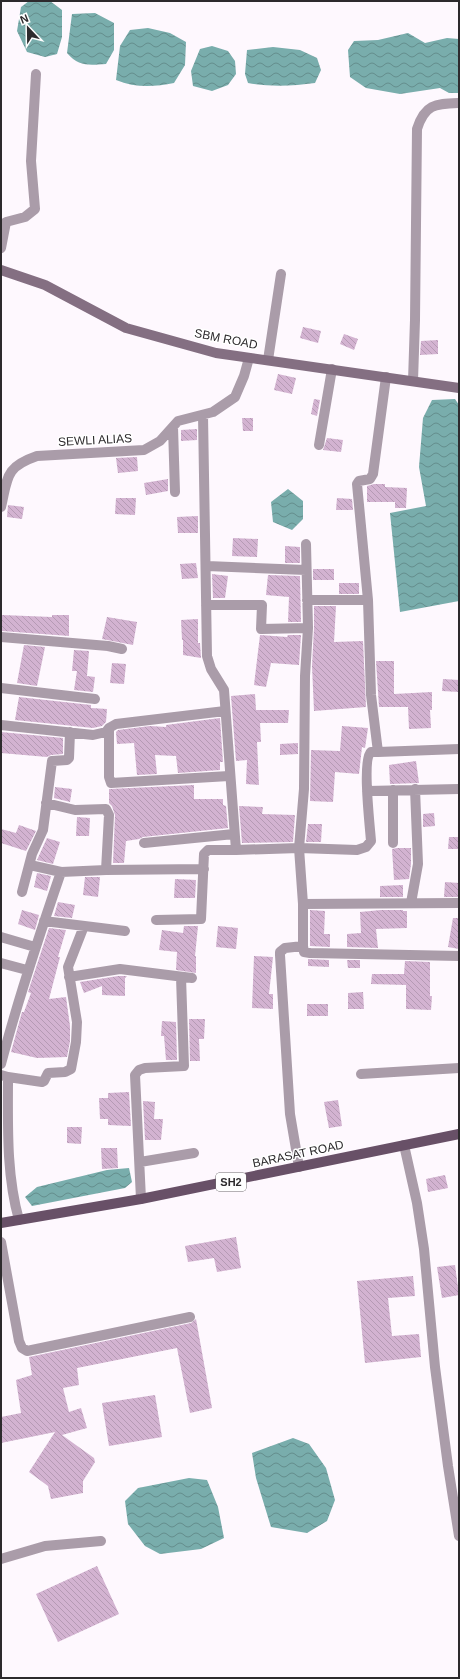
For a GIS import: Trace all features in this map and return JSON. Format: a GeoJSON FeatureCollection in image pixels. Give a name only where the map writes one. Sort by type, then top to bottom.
{"type":"FeatureCollection","features":[{"type":"Feature","properties":{"kind":"main road","name":"BARASAT ROAD"},"geometry":{"type":"LineString","coordinates":[[1,1223],[141,1199],[459,1134]]}},
{"type":"Feature","properties":{"kind":"street"},"geometry":{"type":"LineString","coordinates":[[1,248],[6,222],[25,217],[35,209],[31,161],[36,74]]}},
{"type":"Feature","properties":{"kind":"street"},"geometry":{"type":"LineString","coordinates":[[412,381],[415,320],[417,129],[426,112],[436,104],[459,103]]}},
{"type":"Feature","properties":{"kind":"street","name":"SBM ROAD"},"geometry":{"type":"LineString","coordinates":[[1,270],[45,285],[126,328],[216,353],[459,388]]}},
{"type":"Feature","properties":{"kind":"street"},"geometry":{"type":"LineString","coordinates":[[268,360],[281,274]]}},
{"type":"Feature","properties":{"kind":"street","name":"SEWLI ALIAS"},"geometry":{"type":"LineString","coordinates":[[1,507],[8,474],[22,461],[37,456],[144,450],[160,440],[178,421],[213,412],[235,397],[244,376],[248,358]]}},
{"type":"Feature","properties":{"kind":"street"},"geometry":{"type":"LineString","coordinates":[[318,445],[332,370]]}},
{"type":"Feature","properties":{"kind":"street"},"geometry":{"type":"LineString","coordinates":[[378,752],[371,695],[368,600],[357,484],[359,481],[370,479],[373,474],[386,377]]}},
{"type":"Feature","properties":{"kind":"street"},"geometry":{"type":"LineString","coordinates":[[204,415],[207,656],[211,668],[224,690],[229,776],[236,850]]}},
{"type":"Feature","properties":{"kind":"street"},"geometry":{"type":"LineString","coordinates":[[173,427],[175,492]]}},
{"type":"Feature","properties":{"kind":"street"},"geometry":{"type":"LineString","coordinates":[[306,544],[308,628],[305,676],[304,789],[299,848],[304,904],[304,952],[459,956]]}},
{"type":"Feature","properties":{"kind":"street"},"geometry":{"type":"LineString","coordinates":[[207,566],[306,570]]}},
{"type":"Feature","properties":{"kind":"street"},"geometry":{"type":"LineString","coordinates":[[307,600],[368,600]]}},
{"type":"Feature","properties":{"kind":"street"},"geometry":{"type":"LineString","coordinates":[[206,604],[262,605],[261,629],[308,628]]}},
{"type":"Feature","properties":{"kind":"street"},"geometry":{"type":"LineString","coordinates":[[1,638],[108,646],[122,649]]}},
{"type":"Feature","properties":{"kind":"street"},"geometry":{"type":"LineString","coordinates":[[1,688],[95,700]]}},
{"type":"Feature","properties":{"kind":"street"},"geometry":{"type":"LineString","coordinates":[[1,725],[103,734],[116,724],[225,711]]}},
{"type":"Feature","properties":{"kind":"street"},"geometry":{"type":"LineString","coordinates":[[109,728],[109,777],[111,783],[229,776]]}},
{"type":"Feature","properties":{"kind":"street"},"geometry":{"type":"LineString","coordinates":[[22,892],[32,854],[43,830],[52,761],[67,760],[69,758],[70,732]]}},
{"type":"Feature","properties":{"kind":"street"},"geometry":{"type":"LineString","coordinates":[[156,920],[201,920],[204,854],[206,851],[299,848],[357,850],[366,847],[371,841],[367,791],[367,758],[371,752],[459,749]]}},
{"type":"Feature","properties":{"kind":"street"},"geometry":{"type":"LineString","coordinates":[[411,903],[418,864],[415,789]]}},
{"type":"Feature","properties":{"kind":"street"},"geometry":{"type":"LineString","coordinates":[[367,791],[459,789]]}},
{"type":"Feature","properties":{"kind":"street"},"geometry":{"type":"LineString","coordinates":[[392,790],[394,843]]}},
{"type":"Feature","properties":{"kind":"street"},"geometry":{"type":"LineString","coordinates":[[46,803],[75,810],[106,809],[109,815],[106,870]]}},
{"type":"Feature","properties":{"kind":"street"},"geometry":{"type":"LineString","coordinates":[[144,843],[234,834]]}},
{"type":"Feature","properties":{"kind":"street"},"geometry":{"type":"LineString","coordinates":[[30,864],[61,872],[204,869]]}},
{"type":"Feature","properties":{"kind":"street"},"geometry":{"type":"LineString","coordinates":[[1,1064],[5,1030],[61,872]]}},
{"type":"Feature","properties":{"kind":"street"},"geometry":{"type":"LineString","coordinates":[[304,904],[459,903]]}},
{"type":"Feature","properties":{"kind":"street"},"geometry":{"type":"LineString","coordinates":[[44,921],[124,931]]}},
{"type":"Feature","properties":{"kind":"street"},"geometry":{"type":"LineString","coordinates":[[19,1220],[14,1200],[8,1137],[5,1076],[42,1082],[48,1073],[65,1072],[71,1069],[76,1042],[77,1022],[68,967],[84,926]]}},
{"type":"Feature","properties":{"kind":"street"},"geometry":{"type":"LineString","coordinates":[[1,937],[35,947]]}},
{"type":"Feature","properties":{"kind":"street"},"geometry":{"type":"LineString","coordinates":[[299,1167],[290,1114],[280,952],[285,948],[303,946]]}},
{"type":"Feature","properties":{"kind":"street"},"geometry":{"type":"LineString","coordinates":[[1,963],[27,970]]}},
{"type":"Feature","properties":{"kind":"street"},"geometry":{"type":"LineString","coordinates":[[69,977],[120,969],[192,978]]}},
{"type":"Feature","properties":{"kind":"street"},"geometry":{"type":"LineString","coordinates":[[141,1199],[135,1075],[139,1070],[145,1068],[184,1066],[181,977]]}},
{"type":"Feature","properties":{"kind":"street"},"geometry":{"type":"LineString","coordinates":[[361,1074],[459,1068]]}},
{"type":"Feature","properties":{"kind":"street"},"geometry":{"type":"LineString","coordinates":[[404,1145],[424,1249],[436,1375],[459,1536]]}},
{"type":"Feature","properties":{"kind":"street"},"geometry":{"type":"LineString","coordinates":[[140,1162],[194,1153]]}},
{"type":"Feature","properties":{"kind":"street"},"geometry":{"type":"LineString","coordinates":[[1,1242],[19,1341],[22,1348],[27,1351],[190,1317]]}},
{"type":"Feature","properties":{"kind":"street"},"geometry":{"type":"LineString","coordinates":[[1,1560],[45,1546],[101,1541]]}},
{"type":"Feature","properties":{"kind":"water"},"geometry":{"type":"Polygon","coordinates":[[[29,1],[50,1],[62,10],[62,37],[57,54],[45,57],[27,52],[17,31],[21,7],[29,1]]]}},
{"type":"Feature","properties":{"kind":"water"},"geometry":{"type":"Polygon","coordinates":[[[95,13],[114,23],[114,50],[106,64],[89,65],[76,61],[67,53],[72,14],[95,13]]]}},
{"type":"Feature","properties":{"kind":"water"},"geometry":{"type":"Polygon","coordinates":[[[148,28],[170,33],[186,42],[185,65],[174,83],[137,86],[116,80],[120,46],[130,30],[148,28]]]}},
{"type":"Feature","properties":{"kind":"water"},"geometry":{"type":"Polygon","coordinates":[[[408,33],[425,43],[447,38],[459,39],[459,93],[449,93],[440,88],[400,94],[366,88],[350,77],[348,50],[354,41],[378,40],[408,33]]]}},
{"type":"Feature","properties":{"kind":"water"},"geometry":{"type":"Polygon","coordinates":[[[212,46],[228,51],[235,61],[236,74],[228,85],[212,91],[193,86],[191,71],[200,49],[212,46]]]}},
{"type":"Feature","properties":{"kind":"water"},"geometry":{"type":"Polygon","coordinates":[[[273,47],[300,50],[317,58],[321,70],[315,83],[282,86],[248,83],[245,74],[247,50],[273,47]]]}},
{"type":"Feature","properties":{"kind":"water"},"geometry":{"type":"Polygon","coordinates":[[[455,399],[459,405],[459,601],[400,612],[390,513],[426,506],[419,467],[423,418],[432,400],[455,399]]]}},
{"type":"Feature","properties":{"kind":"water"},"geometry":{"type":"Polygon","coordinates":[[[288,489],[303,501],[303,519],[292,530],[273,522],[271,502],[288,489]]]}},
{"type":"Feature","properties":{"kind":"water"},"geometry":{"type":"Polygon","coordinates":[[[129,1168],[132,1182],[125,1188],[32,1206],[25,1197],[37,1187],[107,1170],[129,1168]]]}},
{"type":"Feature","properties":{"kind":"water"},"geometry":{"type":"Polygon","coordinates":[[[293,1438],[309,1444],[326,1468],[335,1500],[327,1521],[307,1533],[271,1527],[256,1478],[252,1453],[293,1438]]]}},
{"type":"Feature","properties":{"kind":"water"},"geometry":{"type":"Polygon","coordinates":[[[189,1478],[207,1480],[218,1507],[224,1538],[201,1549],[160,1554],[145,1546],[128,1524],[125,1501],[138,1488],[189,1478]]]}},
{"type":"Feature","properties":{"kind":"building"},"geometry":{"type":"Polygon","coordinates":[[[303,327],[321,331],[318,343],[300,338],[303,327]]]}},
{"type":"Feature","properties":{"kind":"building"},"geometry":{"type":"Polygon","coordinates":[[[344,334],[358,339],[354,350],[340,344],[344,334]]]}},
{"type":"Feature","properties":{"kind":"building"},"geometry":{"type":"Polygon","coordinates":[[[438,340],[438,354],[420,355],[421,341],[438,340]]]}},
{"type":"Feature","properties":{"kind":"building"},"geometry":{"type":"Polygon","coordinates":[[[278,374],[296,378],[292,394],[274,390],[278,374]]]}},
{"type":"Feature","properties":{"kind":"building"},"geometry":{"type":"Polygon","coordinates":[[[314,399],[320,400],[317,416],[311,414],[314,399]]]}},
{"type":"Feature","properties":{"kind":"building"},"geometry":{"type":"Polygon","coordinates":[[[242,418],[253,418],[253,431],[243,431],[242,418]]]}},
{"type":"Feature","properties":{"kind":"building"},"geometry":{"type":"Polygon","coordinates":[[[197,429],[197,440],[181,441],[181,430],[197,429]]]}},
{"type":"Feature","properties":{"kind":"building"},"geometry":{"type":"Polygon","coordinates":[[[327,438],[343,440],[341,452],[323,450],[327,438]]]}},
{"type":"Feature","properties":{"kind":"building"},"geometry":{"type":"Polygon","coordinates":[[[137,457],[138,471],[118,473],[116,458],[137,457]]]}},
{"type":"Feature","properties":{"kind":"building"},"geometry":{"type":"Polygon","coordinates":[[[168,479],[168,491],[146,495],[144,483],[168,479]]]}},
{"type":"Feature","properties":{"kind":"building"},"geometry":{"type":"Polygon","coordinates":[[[374,484],[385,484],[385,487],[407,488],[406,508],[395,508],[395,502],[367,502],[367,486],[374,484]]]}},
{"type":"Feature","properties":{"kind":"building"},"geometry":{"type":"Polygon","coordinates":[[[116,498],[136,498],[135,515],[115,514],[116,498]]]}},
{"type":"Feature","properties":{"kind":"building"},"geometry":{"type":"Polygon","coordinates":[[[337,498],[352,499],[353,510],[336,510],[337,498]]]}},
{"type":"Feature","properties":{"kind":"building"},"geometry":{"type":"Polygon","coordinates":[[[8,505],[24,507],[22,519],[7,517],[8,505]]]}},
{"type":"Feature","properties":{"kind":"building"},"geometry":{"type":"Polygon","coordinates":[[[198,516],[198,533],[178,533],[177,517],[198,516]]]}},
{"type":"Feature","properties":{"kind":"building"},"geometry":{"type":"Polygon","coordinates":[[[233,538],[258,539],[257,557],[232,556],[233,538]]]}},
{"type":"Feature","properties":{"kind":"building"},"geometry":{"type":"Polygon","coordinates":[[[285,546],[300,547],[300,563],[285,563],[285,546]]]}},
{"type":"Feature","properties":{"kind":"building"},"geometry":{"type":"Polygon","coordinates":[[[196,563],[198,578],[182,579],[180,564],[196,563]]]}},
{"type":"Feature","properties":{"kind":"building"},"geometry":{"type":"Polygon","coordinates":[[[313,569],[334,569],[334,580],[313,580],[313,569]]]}},
{"type":"Feature","properties":{"kind":"building"},"geometry":{"type":"Polygon","coordinates":[[[212,574],[228,576],[225,598],[213,598],[212,574]]]}},
{"type":"Feature","properties":{"kind":"building"},"geometry":{"type":"Polygon","coordinates":[[[268,575],[300,576],[301,622],[288,622],[289,597],[266,595],[268,575]]]}},
{"type":"Feature","properties":{"kind":"building"},"geometry":{"type":"Polygon","coordinates":[[[339,583],[359,583],[359,594],[339,594],[339,583]]]}},
{"type":"Feature","properties":{"kind":"building"},"geometry":{"type":"Polygon","coordinates":[[[314,606],[336,606],[334,642],[363,641],[366,707],[314,711],[312,666],[314,606]]]}},
{"type":"Feature","properties":{"kind":"building"},"geometry":{"type":"Polygon","coordinates":[[[2,615],[52,617],[52,615],[69,615],[69,636],[2,631],[2,615]]]}},
{"type":"Feature","properties":{"kind":"building"},"geometry":{"type":"Polygon","coordinates":[[[107,617],[137,622],[133,645],[102,639],[107,617]]]}},
{"type":"Feature","properties":{"kind":"building"},"geometry":{"type":"Polygon","coordinates":[[[198,619],[198,643],[200,643],[201,658],[183,655],[181,620],[198,619]]]}},
{"type":"Feature","properties":{"kind":"building"},"geometry":{"type":"Polygon","coordinates":[[[260,635],[287,637],[288,635],[301,635],[299,665],[271,663],[266,687],[254,685],[260,635]]]}},
{"type":"Feature","properties":{"kind":"building"},"geometry":{"type":"Polygon","coordinates":[[[24,645],[45,647],[37,686],[17,683],[24,645]]]}},
{"type":"Feature","properties":{"kind":"building"},"geometry":{"type":"Polygon","coordinates":[[[74,650],[89,651],[87,676],[95,677],[93,692],[74,690],[77,671],[72,671],[74,650]]]}},
{"type":"Feature","properties":{"kind":"building"},"geometry":{"type":"Polygon","coordinates":[[[376,661],[394,661],[394,694],[432,692],[432,710],[430,710],[431,728],[409,729],[408,707],[379,707],[376,661]]]}},
{"type":"Feature","properties":{"kind":"building"},"geometry":{"type":"Polygon","coordinates":[[[112,663],[126,664],[124,684],[110,683],[112,663]]]}},
{"type":"Feature","properties":{"kind":"building"},"geometry":{"type":"Polygon","coordinates":[[[443,679],[459,680],[459,692],[442,691],[443,679]]]}},
{"type":"Feature","properties":{"kind":"building"},"geometry":{"type":"Polygon","coordinates":[[[255,694],[256,710],[289,710],[288,723],[260,723],[261,742],[257,742],[259,785],[246,784],[247,760],[236,761],[231,696],[255,694]]]}},
{"type":"Feature","properties":{"kind":"building"},"geometry":{"type":"Polygon","coordinates":[[[19,697],[91,705],[91,708],[107,709],[106,722],[102,726],[93,728],[15,720],[19,697]]]}},
{"type":"Feature","properties":{"kind":"building"},"geometry":{"type":"Polygon","coordinates":[[[220,718],[223,762],[220,762],[220,770],[178,773],[176,756],[155,755],[157,774],[137,775],[134,743],[117,744],[116,732],[118,730],[150,726],[166,727],[166,725],[220,718]]]}},
{"type":"Feature","properties":{"kind":"building"},"geometry":{"type":"Polygon","coordinates":[[[342,726],[368,728],[365,748],[362,747],[359,774],[335,772],[333,802],[310,801],[311,750],[340,751],[342,726]]]}},
{"type":"Feature","properties":{"kind":"building"},"geometry":{"type":"Polygon","coordinates":[[[1,732],[63,738],[63,754],[51,755],[47,757],[1,753],[1,732]]]}},
{"type":"Feature","properties":{"kind":"building"},"geometry":{"type":"Polygon","coordinates":[[[298,743],[298,754],[280,755],[280,744],[298,743]]]}},
{"type":"Feature","properties":{"kind":"building"},"geometry":{"type":"Polygon","coordinates":[[[416,761],[419,783],[390,784],[389,765],[416,761]]]}},
{"type":"Feature","properties":{"kind":"building"},"geometry":{"type":"Polygon","coordinates":[[[194,785],[194,799],[223,799],[223,805],[226,806],[228,828],[143,837],[126,841],[124,863],[113,863],[115,815],[112,806],[109,803],[109,789],[194,785]]]}},
{"type":"Feature","properties":{"kind":"building"},"geometry":{"type":"Polygon","coordinates":[[[55,787],[72,789],[70,802],[54,798],[55,787]]]}},
{"type":"Feature","properties":{"kind":"building"},"geometry":{"type":"Polygon","coordinates":[[[239,806],[263,807],[262,814],[295,815],[293,842],[242,843],[239,806]]]}},
{"type":"Feature","properties":{"kind":"building"},"geometry":{"type":"Polygon","coordinates":[[[434,813],[435,826],[423,827],[423,814],[434,813]]]}},
{"type":"Feature","properties":{"kind":"building"},"geometry":{"type":"Polygon","coordinates":[[[77,817],[90,818],[89,836],[76,836],[77,817]]]}},
{"type":"Feature","properties":{"kind":"building"},"geometry":{"type":"Polygon","coordinates":[[[308,824],[322,824],[321,842],[306,842],[308,824]]]}},
{"type":"Feature","properties":{"kind":"building"},"geometry":{"type":"Polygon","coordinates":[[[19,825],[36,831],[26,851],[1,843],[1,829],[16,833],[19,825]]]}},
{"type":"Feature","properties":{"kind":"building"},"geometry":{"type":"Polygon","coordinates":[[[449,837],[459,837],[459,849],[448,849],[449,837]]]}},
{"type":"Feature","properties":{"kind":"building"},"geometry":{"type":"Polygon","coordinates":[[[47,838],[60,842],[53,864],[37,860],[47,838]]]}},
{"type":"Feature","properties":{"kind":"building"},"geometry":{"type":"Polygon","coordinates":[[[411,848],[409,879],[394,880],[392,849],[411,848]]]}},
{"type":"Feature","properties":{"kind":"building"},"geometry":{"type":"Polygon","coordinates":[[[37,873],[51,876],[47,891],[34,887],[37,873]]]}},
{"type":"Feature","properties":{"kind":"building"},"geometry":{"type":"Polygon","coordinates":[[[85,877],[100,877],[98,897],[83,895],[85,877]]]}},
{"type":"Feature","properties":{"kind":"building"},"geometry":{"type":"Polygon","coordinates":[[[175,879],[196,880],[195,898],[174,898],[175,879]]]}},
{"type":"Feature","properties":{"kind":"building"},"geometry":{"type":"Polygon","coordinates":[[[445,882],[459,883],[459,897],[444,897],[445,882]]]}},
{"type":"Feature","properties":{"kind":"building"},"geometry":{"type":"Polygon","coordinates":[[[403,885],[403,897],[380,897],[380,886],[403,885]]]}},
{"type":"Feature","properties":{"kind":"building"},"geometry":{"type":"Polygon","coordinates":[[[58,902],[75,905],[72,918],[54,916],[58,902]]]}},
{"type":"Feature","properties":{"kind":"building"},"geometry":{"type":"Polygon","coordinates":[[[22,910],[39,915],[35,930],[18,924],[22,910]]]}},
{"type":"Feature","properties":{"kind":"building"},"geometry":{"type":"Polygon","coordinates":[[[310,910],[325,911],[324,934],[330,934],[330,947],[310,946],[310,910]]]}},
{"type":"Feature","properties":{"kind":"building"},"geometry":{"type":"Polygon","coordinates":[[[381,910],[407,911],[407,928],[376,929],[378,948],[347,947],[347,934],[361,933],[360,912],[381,910]]]}},
{"type":"Feature","properties":{"kind":"building"},"geometry":{"type":"Polygon","coordinates":[[[453,918],[459,918],[459,949],[448,947],[453,918]]]}},
{"type":"Feature","properties":{"kind":"building"},"geometry":{"type":"Polygon","coordinates":[[[184,926],[198,926],[195,956],[196,973],[176,970],[177,952],[159,950],[162,930],[183,933],[184,926]]]}},
{"type":"Feature","properties":{"kind":"building"},"geometry":{"type":"Polygon","coordinates":[[[218,926],[238,928],[236,949],[216,947],[218,926]]]}},
{"type":"Feature","properties":{"kind":"building"},"geometry":{"type":"Polygon","coordinates":[[[49,928],[66,930],[58,957],[60,957],[49,999],[66,997],[70,1026],[70,1041],[67,1057],[37,1058],[11,1052],[22,1012],[24,1012],[31,993],[28,992],[49,928]]]}},
{"type":"Feature","properties":{"kind":"building"},"geometry":{"type":"Polygon","coordinates":[[[254,956],[273,957],[269,994],[273,994],[273,1009],[252,1008],[254,956]]]}},
{"type":"Feature","properties":{"kind":"building"},"geometry":{"type":"Polygon","coordinates":[[[308,959],[329,960],[329,967],[308,966],[308,959]]]}},
{"type":"Feature","properties":{"kind":"building"},"geometry":{"type":"Polygon","coordinates":[[[347,960],[360,960],[360,968],[348,968],[347,960]]]}},
{"type":"Feature","properties":{"kind":"building"},"geometry":{"type":"Polygon","coordinates":[[[405,961],[430,962],[430,996],[432,996],[431,1010],[406,1009],[406,985],[371,984],[372,974],[404,974],[405,961]]]}},
{"type":"Feature","properties":{"kind":"building"},"geometry":{"type":"Polygon","coordinates":[[[127,976],[125,978],[125,996],[102,995],[102,986],[84,993],[80,982],[127,976]]]}},
{"type":"Feature","properties":{"kind":"building"},"geometry":{"type":"Polygon","coordinates":[[[363,992],[364,1009],[348,1009],[348,993],[363,992]]]}},
{"type":"Feature","properties":{"kind":"building"},"geometry":{"type":"Polygon","coordinates":[[[307,1004],[328,1004],[328,1016],[307,1016],[307,1004]]]}},
{"type":"Feature","properties":{"kind":"building"},"geometry":{"type":"Polygon","coordinates":[[[189,1019],[205,1019],[204,1039],[199,1039],[200,1061],[190,1061],[189,1019]]]}},
{"type":"Feature","properties":{"kind":"building"},"geometry":{"type":"Polygon","coordinates":[[[162,1021],[176,1022],[177,1060],[166,1060],[164,1036],[161,1036],[162,1021]]]}},
{"type":"Feature","properties":{"kind":"building"},"geometry":{"type":"Polygon","coordinates":[[[129,1092],[131,1126],[108,1125],[108,1119],[100,1119],[99,1098],[108,1098],[108,1093],[129,1092]]]}},
{"type":"Feature","properties":{"kind":"building"},"geometry":{"type":"Polygon","coordinates":[[[338,1100],[342,1126],[329,1128],[324,1102],[338,1100]]]}},
{"type":"Feature","properties":{"kind":"building"},"geometry":{"type":"Polygon","coordinates":[[[143,1101],[155,1102],[154,1119],[163,1119],[161,1140],[145,1140],[143,1101]]]}},
{"type":"Feature","properties":{"kind":"building"},"geometry":{"type":"Polygon","coordinates":[[[67,1127],[82,1127],[81,1144],[67,1143],[67,1127]]]}},
{"type":"Feature","properties":{"kind":"building"},"geometry":{"type":"Polygon","coordinates":[[[101,1148],[117,1148],[118,1168],[102,1169],[101,1148]]]}},
{"type":"Feature","properties":{"kind":"building"},"geometry":{"type":"Polygon","coordinates":[[[445,1175],[448,1188],[428,1192],[426,1179],[445,1175]]]}},
{"type":"Feature","properties":{"kind":"building"},"geometry":{"type":"Polygon","coordinates":[[[236,1237],[241,1268],[217,1272],[214,1258],[188,1262],[185,1246],[236,1237]]]}},
{"type":"Feature","properties":{"kind":"building"},"geometry":{"type":"Polygon","coordinates":[[[455,1265],[459,1295],[442,1298],[437,1267],[455,1265]]]}},
{"type":"Feature","properties":{"kind":"building"},"geometry":{"type":"Polygon","coordinates":[[[413,1276],[415,1296],[388,1298],[392,1336],[419,1334],[421,1357],[365,1363],[357,1281],[413,1276]]]}},
{"type":"Feature","properties":{"kind":"building"},"geometry":{"type":"Polygon","coordinates":[[[196,1319],[212,1408],[190,1413],[177,1348],[77,1368],[79,1385],[63,1388],[69,1412],[81,1408],[87,1428],[62,1435],[94,1458],[95,1462],[83,1481],[83,1493],[51,1499],[48,1486],[29,1472],[55,1432],[1,1443],[1,1417],[21,1413],[16,1380],[32,1375],[29,1357],[191,1323],[196,1319]]]}},
{"type":"Feature","properties":{"kind":"building"},"geometry":{"type":"Polygon","coordinates":[[[155,1395],[162,1437],[109,1446],[102,1403],[155,1395]]]}},
{"type":"Feature","properties":{"kind":"building"},"geometry":{"type":"Polygon","coordinates":[[[97,1566],[119,1614],[58,1642],[36,1594],[97,1566]]]}}]}
